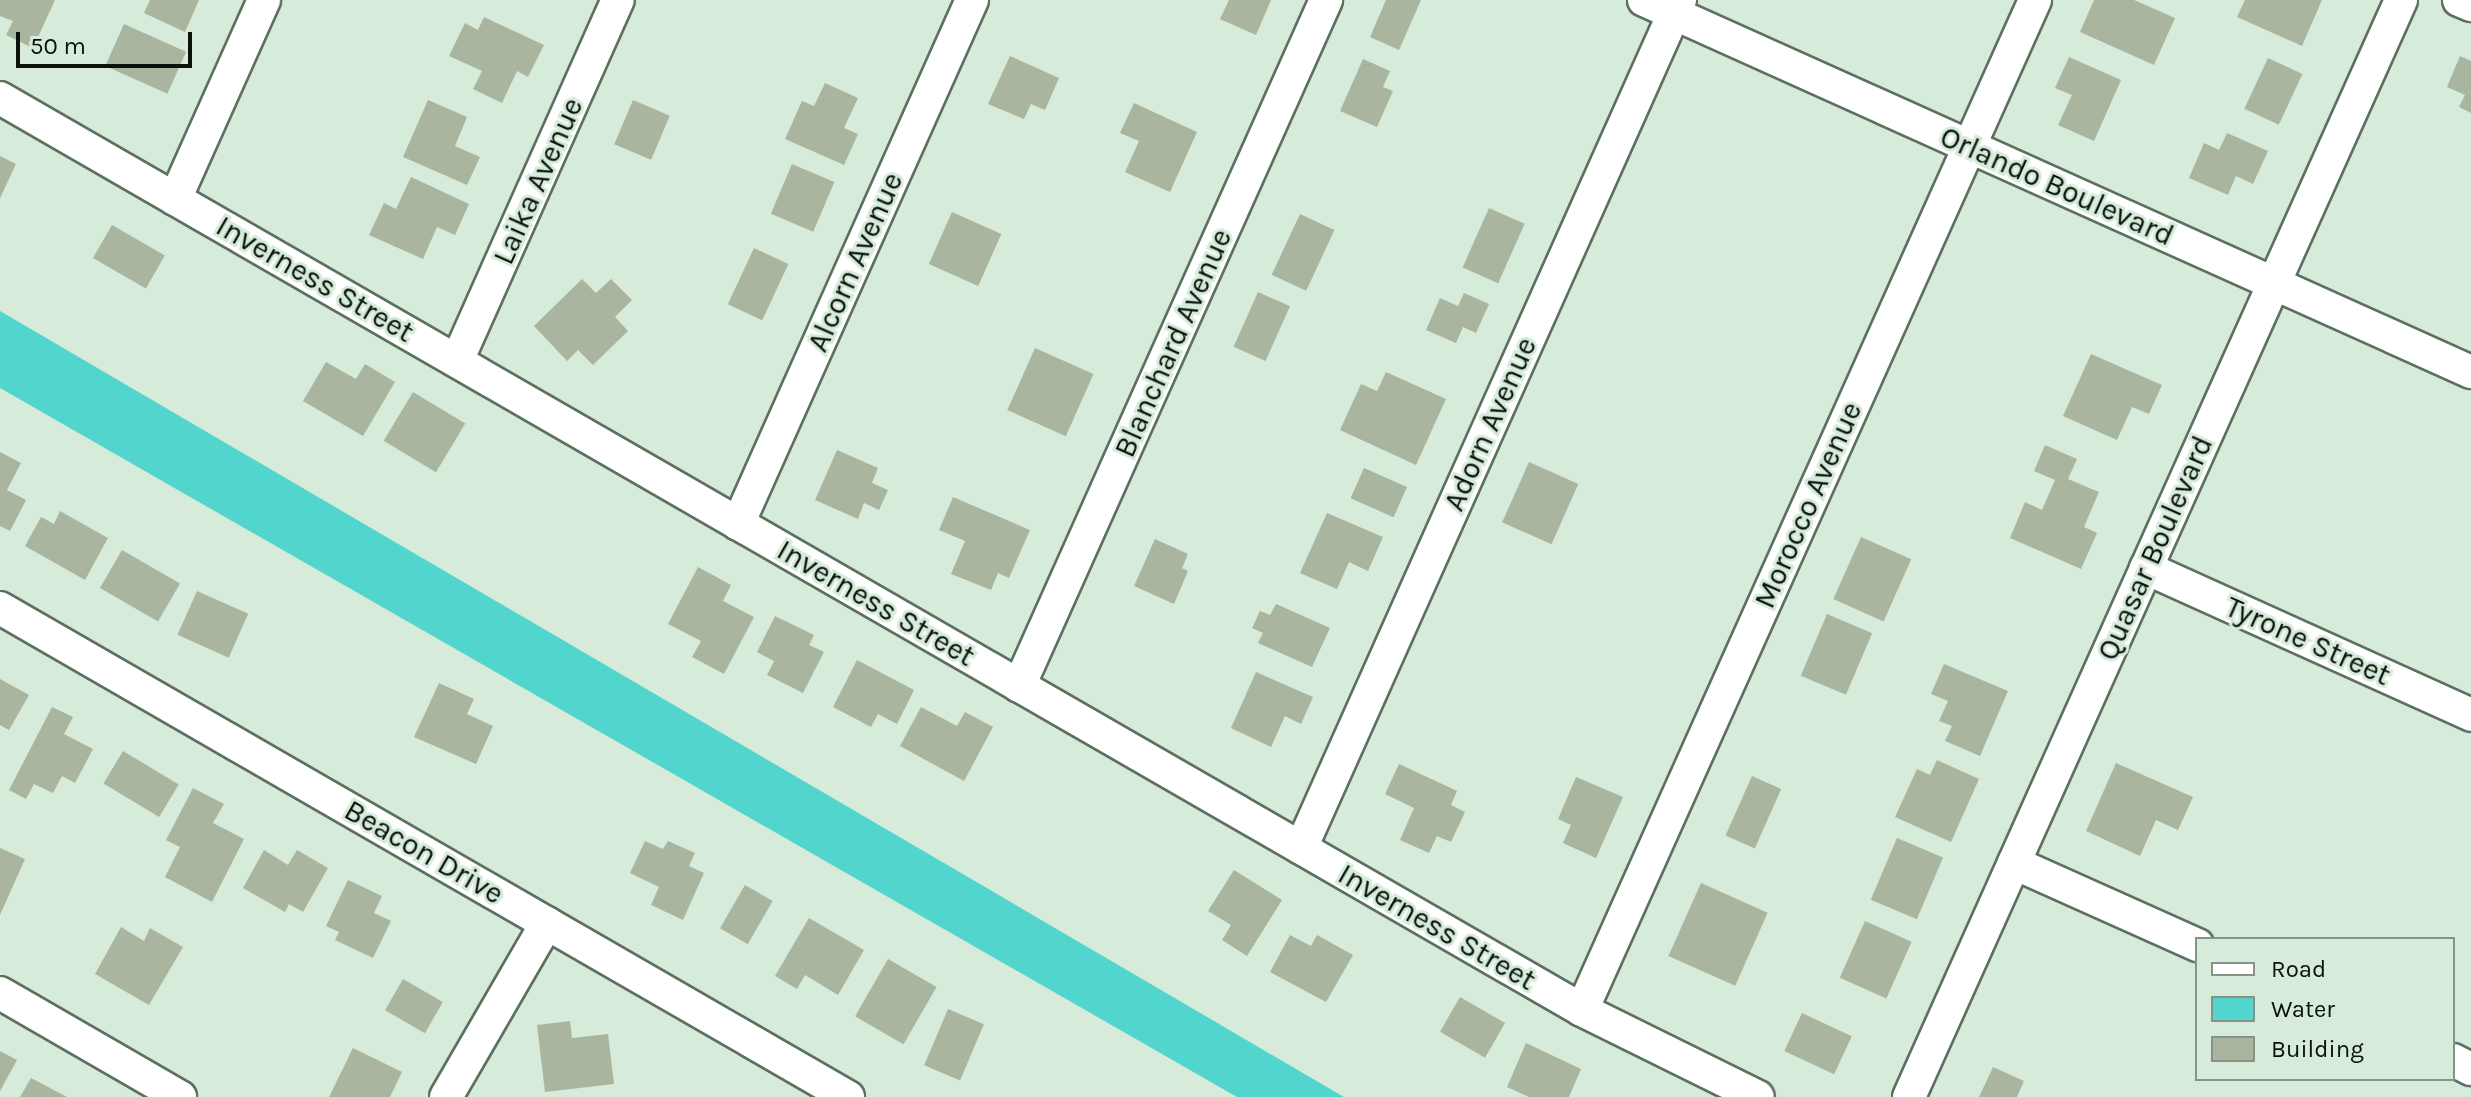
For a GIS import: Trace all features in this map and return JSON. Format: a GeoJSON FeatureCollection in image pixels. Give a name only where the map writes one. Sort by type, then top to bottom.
{"type":"FeatureCollection","features":[{"type":"Feature","properties":{"kind":"street"},"geometry":{"type":"LineString","coordinates":[[175,199],[264,0]]}},
{"type":"Feature","properties":{"kind":"street","name":"Laika Avenue"},"geometry":{"type":"LineString","coordinates":[[457,361],[618,0]]}},
{"type":"Feature","properties":{"kind":"street","name":"Alcorn Avenue"},"geometry":{"type":"LineString","coordinates":[[738,524],[972,0]]}},
{"type":"Feature","properties":{"kind":"street","name":"Blanchard Avenue"},"geometry":{"type":"LineString","coordinates":[[1019,686],[1326,0]]}},
{"type":"Feature","properties":{"kind":"street","name":"Orlando Boulevard"},"geometry":{"type":"LineString","coordinates":[[1644,0],[1677,7],[1969,146],[2471,372]]}},
{"type":"Feature","properties":{"kind":"street","name":"Morocco Avenue"},"geometry":{"type":"LineString","coordinates":[[1582,1010],[2035,0]]}},
{"type":"Feature","properties":{"kind":"street","name":"Quasar Boulevard"},"geometry":{"type":"LineString","coordinates":[[1909,1097],[2401,0]]}},
{"type":"Feature","properties":{"kind":"street"},"geometry":{"type":"LineString","coordinates":[[2459,0],[2471,5]]}},
{"type":"Feature","properties":{"kind":"street","name":"Adorn Avenue"},"geometry":{"type":"LineString","coordinates":[[1301,848],[1677,7]]}},
{"type":"Feature","properties":{"kind":"street","name":"Inverness Street"},"geometry":{"type":"LineString","coordinates":[[0,98],[1582,1010],[1758,1097]]}},
{"type":"Feature","properties":{"kind":"street","name":"Tyrone Street"},"geometry":{"type":"LineString","coordinates":[[2146,568],[2471,715]]}},
{"type":"Feature","properties":{"kind":"street","name":"Beacon Drive"},"geometry":{"type":"LineString","coordinates":[[0,608],[848,1097]]}},
{"type":"Feature","properties":{"kind":"street"},"geometry":{"type":"LineString","coordinates":[[2014,863],[2195,944]]}},
{"type":"Feature","properties":{"kind":"street"},"geometry":{"type":"LineString","coordinates":[[446,1097],[547,923]]}},
{"type":"Feature","properties":{"kind":"street"},"geometry":{"type":"LineString","coordinates":[[0,993],[180,1097]]}},
{"type":"Feature","properties":{"kind":"water"},"geometry":{"type":"Polygon","coordinates":[[[0,311],[1344,1097],[1237,1097],[0,388],[0,311]]]}},
{"type":"Feature","properties":{"kind":"building"},"geometry":{"type":"Polygon","coordinates":[[[0,0],[55,0],[33,48],[6,35],[13,21],[0,16],[0,0]]]}},
{"type":"Feature","properties":{"kind":"building"},"geometry":{"type":"Polygon","coordinates":[[[150,0],[199,0],[185,32],[144,13],[150,0]]]}},
{"type":"Feature","properties":{"kind":"building"},"geometry":{"type":"Polygon","coordinates":[[[1229,0],[1271,0],[1256,35],[1220,19],[1229,0]]]}},
{"type":"Feature","properties":{"kind":"building"},"geometry":{"type":"Polygon","coordinates":[[[1386,0],[1421,0],[1399,50],[1370,37],[1386,0]]]}},
{"type":"Feature","properties":{"kind":"building"},"geometry":{"type":"Polygon","coordinates":[[[2094,0],[2134,0],[2175,18],[2154,65],[2080,32],[2094,0]]]}},
{"type":"Feature","properties":{"kind":"building"},"geometry":{"type":"Polygon","coordinates":[[[2245,0],[2322,0],[2302,46],[2237,17],[2245,0]]]}},
{"type":"Feature","properties":{"kind":"building"},"geometry":{"type":"Polygon","coordinates":[[[484,17],[544,45],[528,77],[517,71],[502,103],[473,89],[482,71],[449,56],[465,23],[478,30],[484,17]]]}},
{"type":"Feature","properties":{"kind":"building"},"geometry":{"type":"Polygon","coordinates":[[[124,24],[186,52],[167,94],[105,66],[124,24]]]}},
{"type":"Feature","properties":{"kind":"building"},"geometry":{"type":"Polygon","coordinates":[[[1010,56],[1059,78],[1045,110],[1031,104],[1024,119],[988,104],[1010,56]]]}},
{"type":"Feature","properties":{"kind":"building"},"geometry":{"type":"Polygon","coordinates":[[[2460,56],[2471,61],[2471,113],[2459,107],[2465,95],[2447,87],[2460,56]]]}},
{"type":"Feature","properties":{"kind":"building"},"geometry":{"type":"Polygon","coordinates":[[[2069,57],[2121,80],[2094,141],[2058,125],[2072,95],[2055,88],[2069,57]]]}},
{"type":"Feature","properties":{"kind":"building"},"geometry":{"type":"Polygon","coordinates":[[[2268,58],[2302,74],[2279,125],[2244,109],[2268,58]]]}},
{"type":"Feature","properties":{"kind":"building"},"geometry":{"type":"Polygon","coordinates":[[[1363,59],[1390,71],[1383,87],[1393,91],[1377,127],[1340,111],[1363,59]]]}},
{"type":"Feature","properties":{"kind":"building"},"geometry":{"type":"Polygon","coordinates":[[[825,83],[858,98],[844,128],[858,134],[844,165],[785,139],[802,101],[814,106],[825,83]]]}},
{"type":"Feature","properties":{"kind":"building"},"geometry":{"type":"Polygon","coordinates":[[[428,100],[467,117],[455,146],[480,157],[467,185],[403,157],[428,100]]]}},
{"type":"Feature","properties":{"kind":"building"},"geometry":{"type":"Polygon","coordinates":[[[633,100],[670,116],[651,160],[614,144],[633,100]]]}},
{"type":"Feature","properties":{"kind":"building"},"geometry":{"type":"Polygon","coordinates":[[[1134,103],[1197,132],[1170,192],[1125,172],[1139,141],[1120,133],[1134,103]]]}},
{"type":"Feature","properties":{"kind":"building"},"geometry":{"type":"Polygon","coordinates":[[[2227,133],[2268,151],[2253,184],[2236,176],[2228,195],[2189,178],[2204,143],[2219,150],[2227,133]]]}},
{"type":"Feature","properties":{"kind":"building"},"geometry":{"type":"Polygon","coordinates":[[[0,156],[16,164],[0,198],[0,156]]]}},
{"type":"Feature","properties":{"kind":"building"},"geometry":{"type":"Polygon","coordinates":[[[792,164],[834,182],[813,232],[771,214],[792,164]]]}},
{"type":"Feature","properties":{"kind":"building"},"geometry":{"type":"Polygon","coordinates":[[[411,177],[469,204],[455,235],[437,227],[423,259],[369,235],[384,203],[396,209],[411,177]]]}},
{"type":"Feature","properties":{"kind":"building"},"geometry":{"type":"Polygon","coordinates":[[[1489,208],[1525,224],[1498,283],[1463,267],[1489,208]]]}},
{"type":"Feature","properties":{"kind":"building"},"geometry":{"type":"Polygon","coordinates":[[[952,212],[1001,234],[978,286],[929,264],[952,212]]]}},
{"type":"Feature","properties":{"kind":"building"},"geometry":{"type":"Polygon","coordinates":[[[1300,214],[1334,230],[1306,291],[1272,275],[1300,214]]]}},
{"type":"Feature","properties":{"kind":"building"},"geometry":{"type":"Polygon","coordinates":[[[112,225],[165,256],[146,288],[93,258],[112,225]]]}},
{"type":"Feature","properties":{"kind":"building"},"geometry":{"type":"Polygon","coordinates":[[[754,248],[788,264],[762,320],[728,304],[754,248]]]}},
{"type":"Feature","properties":{"kind":"building"},"geometry":{"type":"Polygon","coordinates":[[[582,279],[596,293],[611,279],[632,300],[615,317],[628,331],[593,365],[578,350],[567,361],[534,326],[582,279]]]}},
{"type":"Feature","properties":{"kind":"building"},"geometry":{"type":"Polygon","coordinates":[[[1258,292],[1290,306],[1266,361],[1234,347],[1258,292]]]}},
{"type":"Feature","properties":{"kind":"building"},"geometry":{"type":"Polygon","coordinates":[[[1464,293],[1489,304],[1476,333],[1463,327],[1456,343],[1426,330],[1440,298],[1458,306],[1464,293]]]}},
{"type":"Feature","properties":{"kind":"building"},"geometry":{"type":"Polygon","coordinates":[[[1035,348],[1093,374],[1066,436],[1007,410],[1035,348]]]}},
{"type":"Feature","properties":{"kind":"building"},"geometry":{"type":"Polygon","coordinates":[[[2091,354],[2162,385],[2149,414],[2132,407],[2117,440],[2063,416],[2091,354]]]}},
{"type":"Feature","properties":{"kind":"building"},"geometry":{"type":"Polygon","coordinates":[[[326,362],[356,379],[365,364],[395,382],[363,436],[303,401],[326,362]]]}},
{"type":"Feature","properties":{"kind":"building"},"geometry":{"type":"Polygon","coordinates":[[[1386,372],[1446,399],[1416,465],[1340,430],[1361,384],[1377,391],[1386,372]]]}},
{"type":"Feature","properties":{"kind":"building"},"geometry":{"type":"Polygon","coordinates":[[[413,392],[465,423],[436,472],[384,441],[413,392]]]}},
{"type":"Feature","properties":{"kind":"building"},"geometry":{"type":"Polygon","coordinates":[[[2045,445],[2077,459],[2068,479],[2099,492],[2084,527],[2097,533],[2081,569],[2010,538],[2025,502],[2042,510],[2055,480],[2034,471],[2045,445]]]}},
{"type":"Feature","properties":{"kind":"building"},"geometry":{"type":"Polygon","coordinates":[[[837,450],[878,468],[872,483],[888,490],[879,510],[864,503],[858,519],[815,500],[837,450]]]}},
{"type":"Feature","properties":{"kind":"building"},"geometry":{"type":"Polygon","coordinates":[[[0,452],[21,463],[7,490],[26,500],[10,531],[0,526],[0,452]]]}},
{"type":"Feature","properties":{"kind":"building"},"geometry":{"type":"Polygon","coordinates":[[[1529,462],[1578,484],[1551,544],[1502,522],[1529,462]]]}},
{"type":"Feature","properties":{"kind":"building"},"geometry":{"type":"Polygon","coordinates":[[[1364,468],[1407,487],[1394,517],[1351,498],[1364,468]]]}},
{"type":"Feature","properties":{"kind":"building"},"geometry":{"type":"Polygon","coordinates":[[[953,497],[1030,530],[1009,578],[998,573],[991,590],[951,574],[965,541],[939,530],[953,497]]]}},
{"type":"Feature","properties":{"kind":"building"},"geometry":{"type":"Polygon","coordinates":[[[60,511],[108,538],[85,580],[25,546],[41,517],[54,524],[60,511]]]}},
{"type":"Feature","properties":{"kind":"building"},"geometry":{"type":"Polygon","coordinates":[[[1327,513],[1383,537],[1368,571],[1349,562],[1337,589],[1300,573],[1327,513]]]}},
{"type":"Feature","properties":{"kind":"building"},"geometry":{"type":"Polygon","coordinates":[[[1861,537],[1911,559],[1884,621],[1833,599],[1861,537]]]}},
{"type":"Feature","properties":{"kind":"building"},"geometry":{"type":"Polygon","coordinates":[[[1155,539],[1188,554],[1182,568],[1188,571],[1174,604],[1134,586],[1155,539]]]}},
{"type":"Feature","properties":{"kind":"building"},"geometry":{"type":"Polygon","coordinates":[[[122,550],[180,584],[158,622],[100,588],[122,550]]]}},
{"type":"Feature","properties":{"kind":"building"},"geometry":{"type":"Polygon","coordinates":[[[698,567],[731,585],[723,601],[754,617],[724,674],[692,657],[701,641],[668,624],[698,567]]]}},
{"type":"Feature","properties":{"kind":"building"},"geometry":{"type":"Polygon","coordinates":[[[197,591],[248,614],[229,658],[177,635],[197,591]]]}},
{"type":"Feature","properties":{"kind":"building"},"geometry":{"type":"Polygon","coordinates":[[[1276,604],[1330,628],[1312,667],[1258,643],[1263,633],[1252,628],[1260,611],[1270,615],[1276,604]]]}},
{"type":"Feature","properties":{"kind":"building"},"geometry":{"type":"Polygon","coordinates":[[[1827,614],[1872,633],[1846,695],[1801,676],[1827,614]]]}},
{"type":"Feature","properties":{"kind":"building"},"geometry":{"type":"Polygon","coordinates":[[[775,616],[814,635],[809,645],[824,652],[803,693],[767,675],[774,661],[757,652],[775,616]]]}},
{"type":"Feature","properties":{"kind":"building"},"geometry":{"type":"Polygon","coordinates":[[[857,660],[914,690],[897,724],[878,714],[871,727],[833,707],[857,660]]]}},
{"type":"Feature","properties":{"kind":"building"},"geometry":{"type":"Polygon","coordinates":[[[1944,664],[2008,691],[1980,756],[1945,741],[1952,726],[1939,721],[1948,701],[1931,694],[1944,664]]]}},
{"type":"Feature","properties":{"kind":"building"},"geometry":{"type":"Polygon","coordinates":[[[1256,672],[1313,697],[1301,724],[1285,716],[1271,747],[1231,728],[1256,672]]]}},
{"type":"Feature","properties":{"kind":"building"},"geometry":{"type":"Polygon","coordinates":[[[0,679],[29,695],[9,730],[0,725],[0,679]]]}},
{"type":"Feature","properties":{"kind":"building"},"geometry":{"type":"Polygon","coordinates":[[[439,683],[474,699],[467,714],[493,726],[476,764],[414,737],[439,683]]]}},
{"type":"Feature","properties":{"kind":"building"},"geometry":{"type":"Polygon","coordinates":[[[52,707],[73,717],[64,734],[93,749],[75,783],[62,776],[53,793],[34,784],[26,799],[9,790],[52,707]]]}},
{"type":"Feature","properties":{"kind":"building"},"geometry":{"type":"Polygon","coordinates":[[[921,707],[957,726],[965,712],[993,727],[964,781],[900,746],[921,707]]]}},
{"type":"Feature","properties":{"kind":"building"},"geometry":{"type":"Polygon","coordinates":[[[123,751],[179,784],[159,817],[103,784],[123,751]]]}},
{"type":"Feature","properties":{"kind":"building"},"geometry":{"type":"Polygon","coordinates":[[[1937,760],[1979,779],[1951,842],[1895,817],[1917,769],[1930,775],[1937,760]]]}},
{"type":"Feature","properties":{"kind":"building"},"geometry":{"type":"Polygon","coordinates":[[[2116,763],[2193,797],[2178,830],[2156,820],[2140,856],[2086,831],[2116,763]]]}},
{"type":"Feature","properties":{"kind":"building"},"geometry":{"type":"Polygon","coordinates":[[[1399,764],[1457,791],[1451,805],[1465,812],[1451,842],[1437,836],[1429,853],[1400,840],[1414,808],[1385,794],[1399,764]]]}},
{"type":"Feature","properties":{"kind":"building"},"geometry":{"type":"Polygon","coordinates":[[[1752,776],[1781,789],[1755,848],[1726,835],[1752,776]]]}},
{"type":"Feature","properties":{"kind":"building"},"geometry":{"type":"Polygon","coordinates":[[[1576,777],[1623,797],[1596,858],[1563,843],[1571,825],[1558,819],[1576,777]]]}},
{"type":"Feature","properties":{"kind":"building"},"geometry":{"type":"Polygon","coordinates":[[[193,788],[224,804],[213,823],[244,839],[212,902],[165,877],[180,847],[166,840],[193,788]]]}},
{"type":"Feature","properties":{"kind":"building"},"geometry":{"type":"Polygon","coordinates":[[[1897,838],[1943,858],[1917,919],[1871,900],[1897,838]]]}},
{"type":"Feature","properties":{"kind":"building"},"geometry":{"type":"Polygon","coordinates":[[[645,841],[663,849],[668,841],[695,853],[689,866],[704,873],[683,920],[651,905],[659,887],[630,873],[645,841]]]}},
{"type":"Feature","properties":{"kind":"building"},"geometry":{"type":"Polygon","coordinates":[[[0,848],[25,859],[0,915],[0,848]]]}},
{"type":"Feature","properties":{"kind":"building"},"geometry":{"type":"Polygon","coordinates":[[[264,850],[288,865],[297,850],[328,868],[303,912],[289,904],[285,912],[243,888],[264,850]]]}},
{"type":"Feature","properties":{"kind":"building"},"geometry":{"type":"Polygon","coordinates":[[[1234,870],[1282,900],[1247,956],[1222,940],[1231,925],[1208,911],[1234,870]]]}},
{"type":"Feature","properties":{"kind":"building"},"geometry":{"type":"Polygon","coordinates":[[[348,880],[382,896],[374,913],[391,921],[373,958],[335,940],[339,932],[326,926],[348,880]]]}},
{"type":"Feature","properties":{"kind":"building"},"geometry":{"type":"Polygon","coordinates":[[[1701,883],[1768,913],[1735,986],[1668,956],[1701,883]]]}},
{"type":"Feature","properties":{"kind":"building"},"geometry":{"type":"Polygon","coordinates":[[[745,885],[773,901],[748,944],[720,928],[745,885]]]}},
{"type":"Feature","properties":{"kind":"building"},"geometry":{"type":"Polygon","coordinates":[[[809,918],[864,950],[838,995],[805,975],[797,989],[775,976],[809,918]]]}},
{"type":"Feature","properties":{"kind":"building"},"geometry":{"type":"Polygon","coordinates":[[[1865,921],[1912,942],[1886,998],[1840,978],[1865,921]]]}},
{"type":"Feature","properties":{"kind":"building"},"geometry":{"type":"Polygon","coordinates":[[[121,927],[144,941],[150,928],[183,947],[149,1005],[95,974],[121,927]]]}},
{"type":"Feature","properties":{"kind":"building"},"geometry":{"type":"Polygon","coordinates":[[[1290,935],[1311,946],[1317,935],[1353,955],[1326,1002],[1270,972],[1290,935]]]}},
{"type":"Feature","properties":{"kind":"building"},"geometry":{"type":"Polygon","coordinates":[[[888,959],[936,987],[903,1044],[855,1016],[888,959]]]}},
{"type":"Feature","properties":{"kind":"building"},"geometry":{"type":"Polygon","coordinates":[[[403,979],[443,1002],[425,1033],[385,1010],[403,979]]]}},
{"type":"Feature","properties":{"kind":"building"},"geometry":{"type":"Polygon","coordinates":[[[1460,997],[1505,1023],[1485,1058],[1440,1032],[1460,997]]]}},
{"type":"Feature","properties":{"kind":"building"},"geometry":{"type":"Polygon","coordinates":[[[948,1009],[984,1024],[960,1080],[924,1065],[948,1009]]]}},
{"type":"Feature","properties":{"kind":"building"},"geometry":{"type":"Polygon","coordinates":[[[1802,1013],[1852,1036],[1834,1074],[1784,1051],[1802,1013]]]}},
{"type":"Feature","properties":{"kind":"building"},"geometry":{"type":"Polygon","coordinates":[[[570,1021],[572,1038],[608,1034],[614,1084],[545,1092],[537,1025],[570,1021]]]}},
{"type":"Feature","properties":{"kind":"building"},"geometry":{"type":"Polygon","coordinates":[[[1526,1043],[1581,1069],[1569,1097],[1529,1097],[1507,1087],[1526,1043]]]}},
{"type":"Feature","properties":{"kind":"building"},"geometry":{"type":"Polygon","coordinates":[[[353,1048],[402,1072],[390,1097],[329,1097],[353,1048]]]}},
{"type":"Feature","properties":{"kind":"building"},"geometry":{"type":"Polygon","coordinates":[[[0,1051],[17,1060],[0,1091],[0,1051]]]}},
{"type":"Feature","properties":{"kind":"building"},"geometry":{"type":"Polygon","coordinates":[[[1993,1067],[2024,1081],[2017,1097],[1979,1097],[1993,1067]]]}},
{"type":"Feature","properties":{"kind":"building"},"geometry":{"type":"Polygon","coordinates":[[[31,1078],[67,1097],[20,1097],[31,1078]]]}}]}
